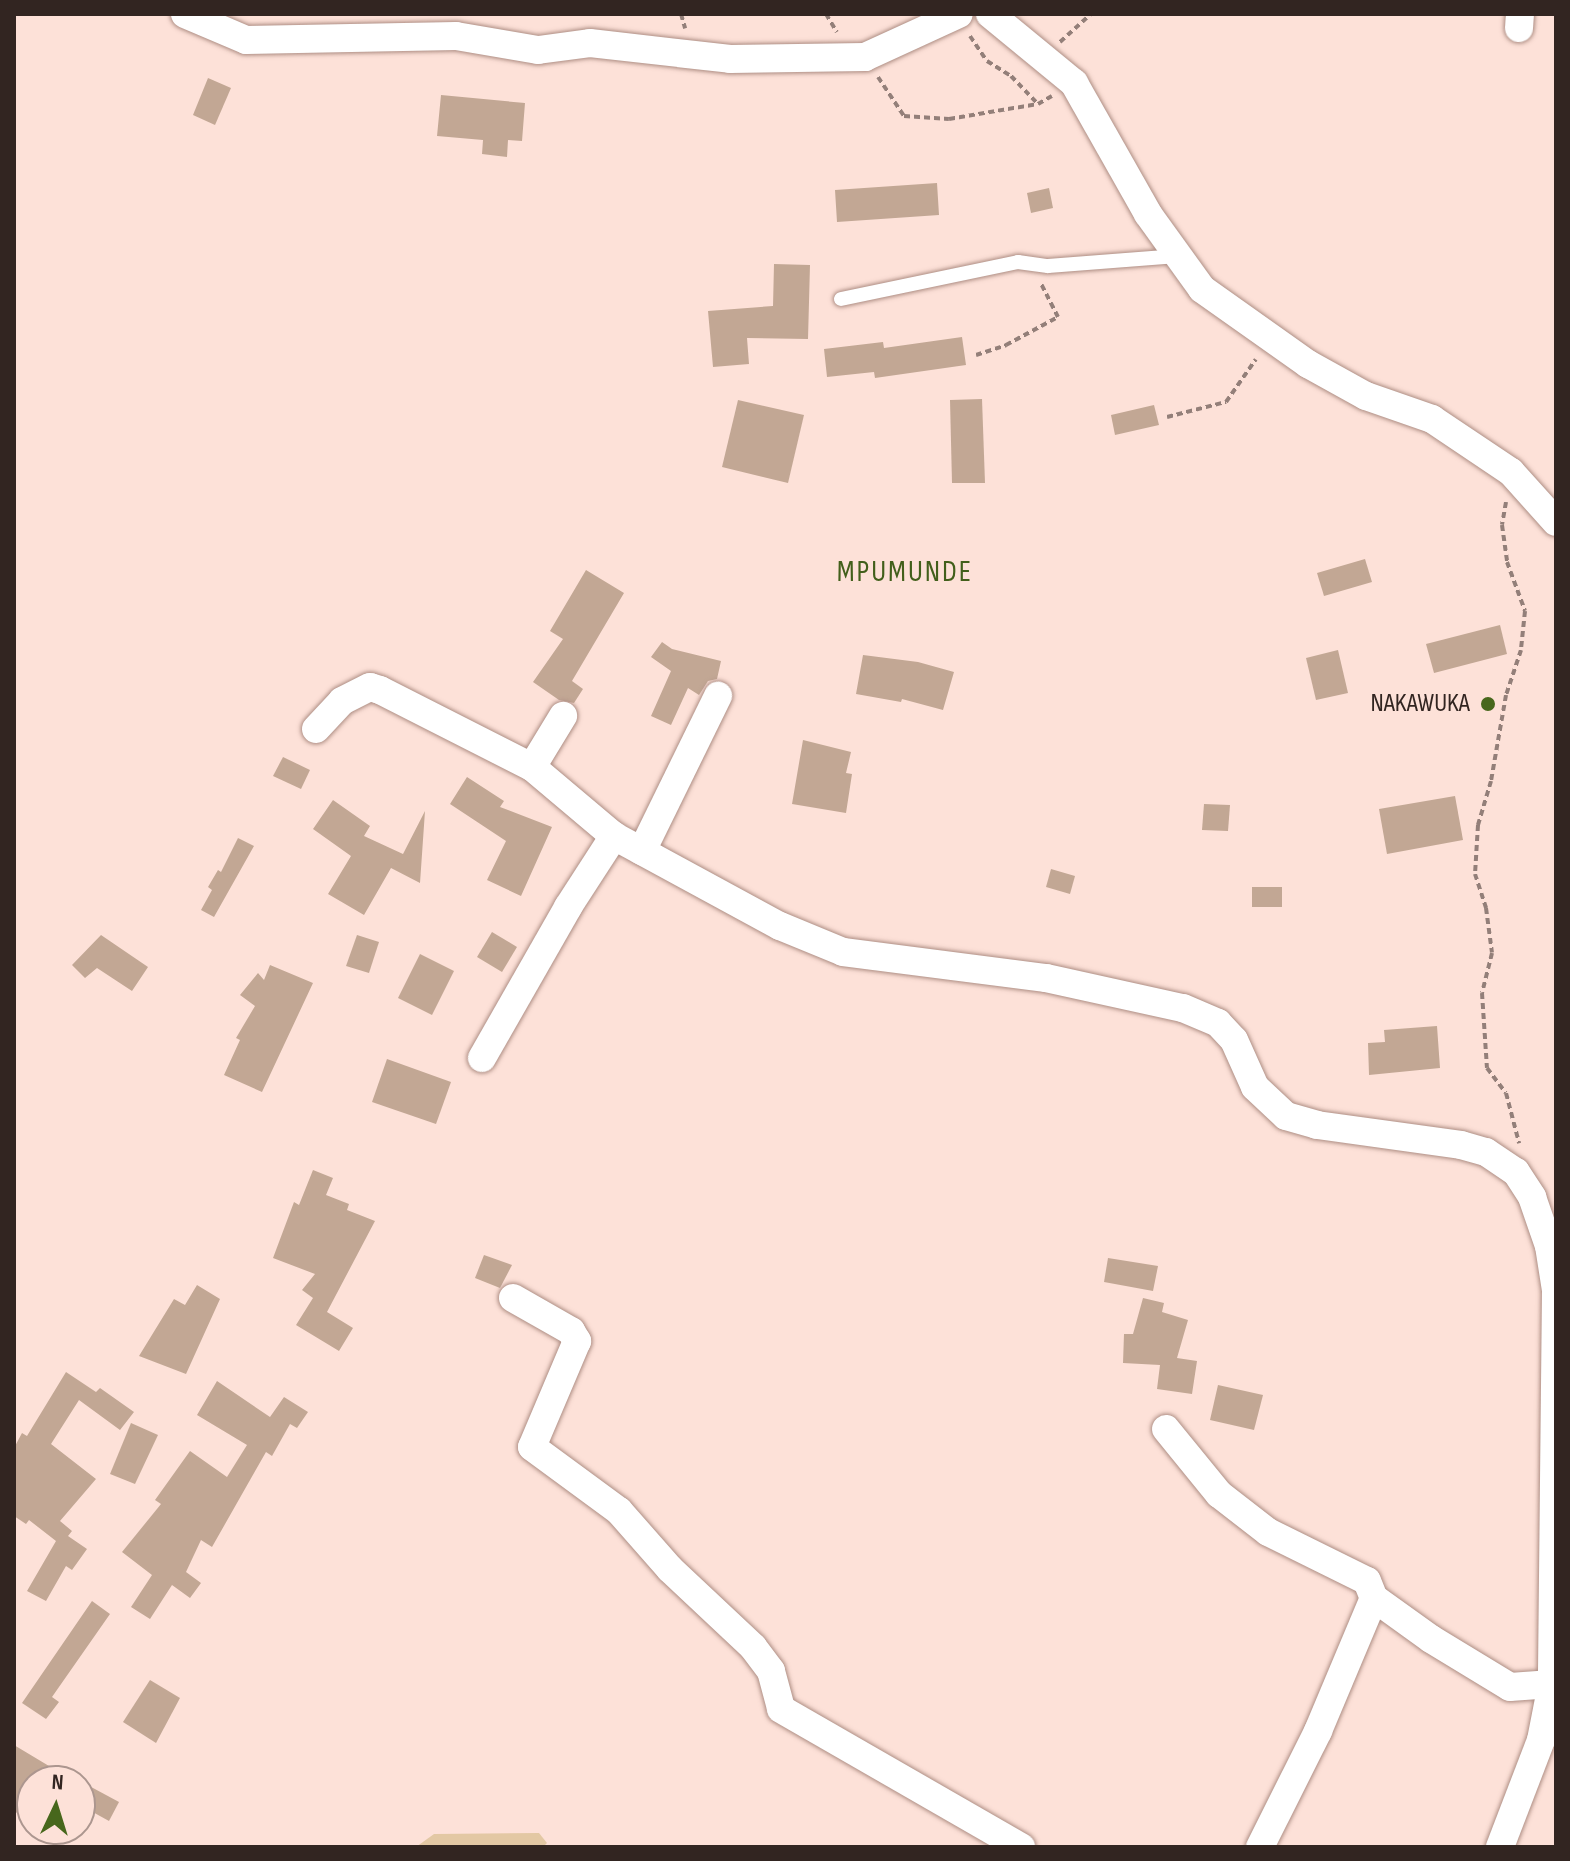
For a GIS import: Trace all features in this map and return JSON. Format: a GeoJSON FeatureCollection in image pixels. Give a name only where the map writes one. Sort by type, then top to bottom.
{"type":"FeatureCollection","features":[{"type":"Feature","properties":{"kind":"street"},"geometry":{"type":"LineString","coordinates":[[185,14],[246,40],[456,36],[538,50],[590,43],[730,59],[865,57],[958,16]]}},
{"type":"Feature","properties":{"kind":"street"},"geometry":{"type":"LineString","coordinates":[[990,14],[1074,83],[1148,214],[1202,289],[1308,364],[1366,396],[1432,419],[1511,472],[1556,522]]}},
{"type":"Feature","properties":{"kind":"street"},"geometry":{"type":"LineString","coordinates":[[316,729],[342,701],[370,687],[532,767],[614,836],[780,926],[843,952],[1046,978],[1183,1008],[1218,1023],[1234,1040],[1255,1087],[1286,1116],[1317,1125],[1461,1145],[1501,1160],[1516,1172],[1532,1197],[1549,1246],[1556,1290],[1554,1686],[1541,1740],[1500,1847]]}},
{"type":"Feature","properties":{"kind":"street"},"geometry":{"type":"LineString","coordinates":[[642,851],[718,696]]}},
{"type":"Feature","properties":{"kind":"street"},"geometry":{"type":"LineString","coordinates":[[532,767],[563,716]]}},
{"type":"Feature","properties":{"kind":"street"},"geometry":{"type":"LineString","coordinates":[[482,1058],[568,907],[614,836]]}},
{"type":"Feature","properties":{"kind":"street"},"geometry":{"type":"LineString","coordinates":[[513,1298],[571,1331],[577,1341],[532,1447],[619,1511],[670,1569],[753,1647],[771,1671],[781,1709],[1021,1847]]}},
{"type":"Feature","properties":{"kind":"street"},"geometry":{"type":"LineString","coordinates":[[1166,1429],[1219,1494],[1268,1532],[1367,1581],[1374,1598],[1431,1639],[1510,1687],[1554,1686]]}},
{"type":"Feature","properties":{"kind":"street"},"geometry":{"type":"LineString","coordinates":[[1260,1847],[1318,1731],[1374,1598]]}},
{"type":"Feature","properties":{"kind":"lane"},"geometry":{"type":"LineString","coordinates":[[841,299],[1018,262],[1048,266],[1178,256]]}},
{"type":"Feature","properties":{"kind":"path"},"geometry":{"type":"LineString","coordinates":[[826,14],[833,27],[865,57],[904,116],[949,119],[1038,104],[1074,83]]}},
{"type":"Feature","properties":{"kind":"path"},"geometry":{"type":"LineString","coordinates":[[1044,57],[1091,14]]}},
{"type":"Feature","properties":{"kind":"path"},"geometry":{"type":"LineString","coordinates":[[958,16],[987,61],[1011,76],[1038,104]]}},
{"type":"Feature","properties":{"kind":"path"},"geometry":{"type":"LineString","coordinates":[[976,355],[1006,345],[1058,317],[1050,295],[1028,263]]}},
{"type":"Feature","properties":{"kind":"path"},"geometry":{"type":"LineString","coordinates":[[1167,417],[1226,402],[1271,337]]}},
{"type":"Feature","properties":{"kind":"path"},"geometry":{"type":"LineString","coordinates":[[1511,472],[1502,525],[1507,562],[1525,611],[1523,637],[1506,695],[1491,781],[1478,825],[1475,874],[1486,908],[1492,953],[1482,993],[1487,1068],[1506,1093],[1523,1155],[1516,1172]]}},
{"type":"Feature","properties":{"kind":"shaded area"},"geometry":{"type":"Polygon","coordinates":[[[539,1833],[547,1843],[543,1847],[416,1847],[434,1834],[539,1833]]]}},
{"type":"Feature","properties":{"kind":"building"},"geometry":{"type":"Polygon","coordinates":[[[208,78],[231,88],[215,125],[193,115],[208,78]]]}},
{"type":"Feature","properties":{"kind":"building"},"geometry":{"type":"Polygon","coordinates":[[[441,95],[525,103],[522,141],[508,140],[507,157],[482,154],[483,140],[437,136],[441,95]]]}},
{"type":"Feature","properties":{"kind":"building"},"geometry":{"type":"Polygon","coordinates":[[[937,183],[939,215],[837,222],[835,190],[937,183]]]}},
{"type":"Feature","properties":{"kind":"building"},"geometry":{"type":"Polygon","coordinates":[[[1049,188],[1053,208],[1031,213],[1027,193],[1049,188]]]}},
{"type":"Feature","properties":{"kind":"building"},"geometry":{"type":"Polygon","coordinates":[[[774,264],[810,265],[808,339],[747,338],[749,364],[713,367],[708,311],[773,306],[774,264]]]}},
{"type":"Feature","properties":{"kind":"building"},"geometry":{"type":"Polygon","coordinates":[[[962,337],[966,365],[875,378],[874,372],[827,377],[824,349],[883,342],[884,348],[962,337]]]}},
{"type":"Feature","properties":{"kind":"building"},"geometry":{"type":"Polygon","coordinates":[[[982,399],[985,483],[952,483],[950,400],[982,399]]]}},
{"type":"Feature","properties":{"kind":"building"},"geometry":{"type":"Polygon","coordinates":[[[738,400],[804,415],[788,483],[722,467],[738,400]]]}},
{"type":"Feature","properties":{"kind":"building"},"geometry":{"type":"Polygon","coordinates":[[[1154,405],[1159,425],[1115,435],[1111,415],[1154,405]]]}},
{"type":"Feature","properties":{"kind":"building"},"geometry":{"type":"Polygon","coordinates":[[[1365,559],[1372,582],[1324,596],[1317,573],[1365,559]]]}},
{"type":"Feature","properties":{"kind":"building"},"geometry":{"type":"Polygon","coordinates":[[[586,570],[624,593],[572,681],[583,689],[574,703],[559,700],[533,682],[563,639],[550,631],[586,570]]]}},
{"type":"Feature","properties":{"kind":"building"},"geometry":{"type":"Polygon","coordinates":[[[1500,625],[1507,654],[1434,673],[1426,644],[1500,625]]]}},
{"type":"Feature","properties":{"kind":"building"},"geometry":{"type":"Polygon","coordinates":[[[662,642],[672,649],[721,661],[717,679],[708,681],[699,695],[688,688],[671,725],[651,716],[671,671],[651,657],[662,642]]]}},
{"type":"Feature","properties":{"kind":"building"},"geometry":{"type":"Polygon","coordinates":[[[1338,650],[1348,693],[1316,700],[1306,658],[1338,650]]]}},
{"type":"Feature","properties":{"kind":"building"},"geometry":{"type":"Polygon","coordinates":[[[863,655],[918,662],[954,672],[943,710],[902,699],[901,702],[856,694],[863,655]]]}},
{"type":"Feature","properties":{"kind":"building"},"geometry":{"type":"Polygon","coordinates":[[[803,740],[851,752],[846,773],[852,774],[846,813],[792,804],[803,740]]]}},
{"type":"Feature","properties":{"kind":"building"},"geometry":{"type":"Polygon","coordinates":[[[283,757],[310,770],[301,789],[273,776],[283,757]]]}},
{"type":"Feature","properties":{"kind":"building"},"geometry":{"type":"Polygon","coordinates":[[[467,777],[504,801],[500,807],[552,827],[521,896],[487,880],[506,841],[450,804],[467,777]]]}},
{"type":"Feature","properties":{"kind":"building"},"geometry":{"type":"Polygon","coordinates":[[[1455,796],[1463,840],[1387,854],[1379,809],[1455,796]]]}},
{"type":"Feature","properties":{"kind":"building"},"geometry":{"type":"Polygon","coordinates":[[[333,800],[370,826],[364,836],[403,854],[425,811],[420,883],[391,868],[364,915],[328,894],[351,856],[313,829],[333,800]]]}},
{"type":"Feature","properties":{"kind":"building"},"geometry":{"type":"Polygon","coordinates":[[[1204,804],[1230,805],[1228,831],[1202,830],[1204,804]]]}},
{"type":"Feature","properties":{"kind":"building"},"geometry":{"type":"Polygon","coordinates":[[[238,838],[254,846],[214,917],[201,910],[212,890],[208,887],[218,870],[221,872],[238,838]]]}},
{"type":"Feature","properties":{"kind":"building"},"geometry":{"type":"Polygon","coordinates":[[[1051,869],[1075,876],[1070,894],[1046,887],[1051,869]]]}},
{"type":"Feature","properties":{"kind":"building"},"geometry":{"type":"Polygon","coordinates":[[[1252,887],[1282,887],[1282,907],[1252,907],[1252,887]]]}},
{"type":"Feature","properties":{"kind":"building"},"geometry":{"type":"Polygon","coordinates":[[[492,932],[517,947],[502,972],[477,957],[492,932]]]}},
{"type":"Feature","properties":{"kind":"building"},"geometry":{"type":"Polygon","coordinates":[[[101,935],[148,967],[132,991],[97,968],[85,978],[72,965],[101,935]]]}},
{"type":"Feature","properties":{"kind":"building"},"geometry":{"type":"Polygon","coordinates":[[[357,935],[379,942],[369,973],[346,966],[357,935]]]}},
{"type":"Feature","properties":{"kind":"building"},"geometry":{"type":"Polygon","coordinates":[[[420,954],[454,971],[432,1015],[398,998],[420,954]]]}},
{"type":"Feature","properties":{"kind":"building"},"geometry":{"type":"Polygon","coordinates":[[[270,965],[313,983],[262,1092],[224,1075],[240,1040],[236,1038],[255,1006],[240,995],[258,973],[264,980],[270,965]]]}},
{"type":"Feature","properties":{"kind":"building"},"geometry":{"type":"Polygon","coordinates":[[[1437,1026],[1440,1068],[1369,1075],[1368,1043],[1385,1042],[1384,1030],[1437,1026]]]}},
{"type":"Feature","properties":{"kind":"building"},"geometry":{"type":"Polygon","coordinates":[[[387,1059],[451,1082],[436,1124],[372,1102],[387,1059]]]}},
{"type":"Feature","properties":{"kind":"building"},"geometry":{"type":"Polygon","coordinates":[[[313,1170],[333,1178],[326,1195],[349,1204],[347,1210],[375,1221],[327,1312],[353,1328],[339,1351],[296,1325],[313,1298],[302,1290],[315,1274],[273,1258],[294,1202],[299,1205],[313,1170]]]}},
{"type":"Feature","properties":{"kind":"building"},"geometry":{"type":"Polygon","coordinates":[[[484,1255],[512,1265],[500,1288],[475,1278],[484,1255]]]}},
{"type":"Feature","properties":{"kind":"building"},"geometry":{"type":"Polygon","coordinates":[[[1108,1258],[1158,1266],[1153,1291],[1104,1282],[1108,1258]]]}},
{"type":"Feature","properties":{"kind":"building"},"geometry":{"type":"Polygon","coordinates":[[[197,1285],[220,1299],[186,1374],[139,1356],[174,1299],[185,1305],[197,1285]]]}},
{"type":"Feature","properties":{"kind":"building"},"geometry":{"type":"Polygon","coordinates":[[[1143,1298],[1164,1303],[1162,1312],[1188,1320],[1177,1358],[1197,1361],[1192,1394],[1157,1389],[1160,1365],[1123,1363],[1124,1334],[1133,1334],[1143,1298]]]}},
{"type":"Feature","properties":{"kind":"building"},"geometry":{"type":"Polygon","coordinates":[[[66,1372],[96,1392],[100,1388],[134,1412],[120,1430],[79,1400],[51,1444],[96,1479],[60,1521],[72,1531],[68,1536],[87,1549],[72,1570],[66,1566],[46,1601],[27,1591],[56,1541],[29,1520],[26,1524],[14,1516],[14,1448],[22,1433],[27,1436],[66,1372]]]}},
{"type":"Feature","properties":{"kind":"building"},"geometry":{"type":"Polygon","coordinates":[[[217,1381],[270,1417],[284,1397],[308,1412],[297,1428],[290,1424],[272,1456],[266,1452],[212,1547],[201,1540],[186,1572],[201,1583],[190,1598],[172,1585],[150,1619],[131,1607],[152,1575],[122,1552],[161,1504],[155,1500],[190,1451],[227,1477],[247,1445],[197,1415],[217,1381]]]}},
{"type":"Feature","properties":{"kind":"building"},"geometry":{"type":"Polygon","coordinates":[[[1218,1385],[1263,1395],[1254,1430],[1210,1420],[1218,1385]]]}},
{"type":"Feature","properties":{"kind":"building"},"geometry":{"type":"Polygon","coordinates":[[[131,1423],[158,1435],[135,1484],[110,1474],[131,1423]]]}},
{"type":"Feature","properties":{"kind":"building"},"geometry":{"type":"Polygon","coordinates":[[[92,1601],[110,1614],[52,1697],[59,1702],[46,1719],[22,1703],[92,1601]]]}},
{"type":"Feature","properties":{"kind":"building"},"geometry":{"type":"Polygon","coordinates":[[[150,1680],[180,1698],[156,1743],[123,1722],[150,1680]]]}},
{"type":"Feature","properties":{"kind":"building"},"geometry":{"type":"Polygon","coordinates":[[[14,1745],[47,1765],[16,1765],[14,1811],[14,1745]]]}},
{"type":"Feature","properties":{"kind":"building"},"geometry":{"type":"Polygon","coordinates":[[[96,1790],[119,1802],[109,1821],[96,1814],[96,1790]]]}},
{"type":"Feature","properties":{"kind":"place","name":"NAKAWUKA"},"geometry":{"type":"Point","coordinates":[1488,704]}},
{"type":"Feature","properties":{"kind":"district","name":"MPUMUNDE"},"geometry":{"type":"Point","coordinates":[905,572]}}]}
